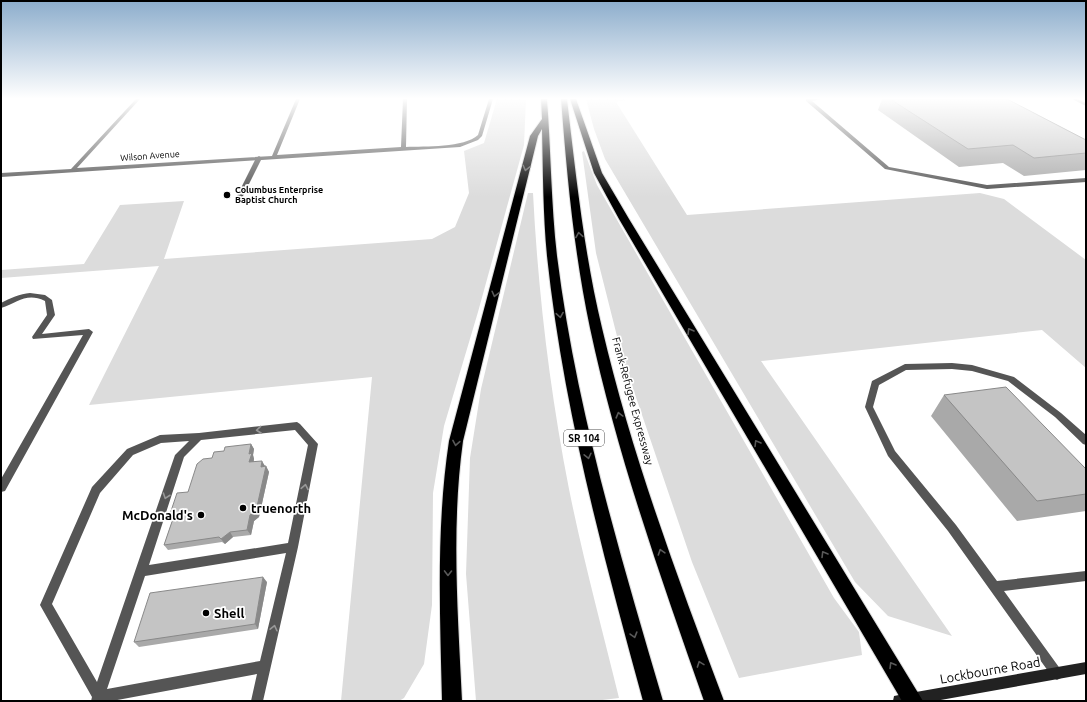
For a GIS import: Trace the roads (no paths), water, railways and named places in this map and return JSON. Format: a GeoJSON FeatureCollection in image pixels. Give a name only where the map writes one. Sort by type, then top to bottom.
{"type":"FeatureCollection","features":[{"type":"Feature","properties":{"kind":"highway"},"geometry":{"type":"LineString","coordinates":[[452,701],[448,594],[450,482],[456,441],[534,136],[537,132]]}},
{"type":"Feature","properties":{"kind":"highway","name":"SR 104"},"geometry":{"type":"LineString","coordinates":[[546,132],[550,230],[554,276],[567,361],[597,493],[623,597],[653,701]]}},
{"type":"Feature","properties":{"kind":"highway","name":"Frank-Refugee Expressway"},"geometry":{"type":"LineString","coordinates":[[568,132],[578,226],[593,310],[622,429],[673,589],[714,701]]}},
{"type":"Feature","properties":{"kind":"highway"},"geometry":{"type":"LineString","coordinates":[[584,132],[598,173],[624,219],[908,700]]}},
{"type":"Feature","properties":{"kind":"main road","name":"Lockbourne Road"},"geometry":{"type":"LineString","coordinates":[[908,700],[1086,668]]}},
{"type":"Feature","properties":{"kind":"street"},"geometry":{"type":"LineString","coordinates":[[73,170],[108,132]]}},
{"type":"Feature","properties":{"kind":"street"},"geometry":{"type":"LineString","coordinates":[[274,157],[284,132]]}},
{"type":"Feature","properties":{"kind":"street"},"geometry":{"type":"LineString","coordinates":[[402,149],[403,132]]}},
{"type":"Feature","properties":{"kind":"street","name":"Wilson Avenue"},"geometry":{"type":"LineString","coordinates":[[1,175],[450,146],[468,143],[476,139],[481,132]]}},
{"type":"Feature","properties":{"kind":"street"},"geometry":{"type":"LineString","coordinates":[[845,132],[888,168],[987,187],[1086,180]]}},
{"type":"Feature","properties":{"kind":"street"},"geometry":{"type":"LineString","coordinates":[[239,198],[260,158]]}},
{"type":"Feature","properties":{"kind":"street"},"geometry":{"type":"LineString","coordinates":[[1,306],[10,300],[29,294],[40,295],[48,300],[50,315],[36,337],[89,332],[1,488]]}},
{"type":"Feature","properties":{"kind":"street"},"geometry":{"type":"LineString","coordinates":[[1056,674],[952,528],[891,453],[869,407],[875,383],[905,367],[952,366],[972,368],[1011,379],[1058,415],[1086,441]]}},
{"type":"Feature","properties":{"kind":"street"},"geometry":{"type":"LineString","coordinates":[[98,699],[46,605],[96,490],[130,452],[160,439],[199,437],[297,426],[313,444],[293,547],[257,701]]}},
{"type":"Feature","properties":{"kind":"street"},"geometry":{"type":"LineString","coordinates":[[98,699],[180,455],[199,437]]}},
{"type":"Feature","properties":{"kind":"street"},"geometry":{"type":"LineString","coordinates":[[141,571],[293,547]]}},
{"type":"Feature","properties":{"kind":"street"},"geometry":{"type":"LineString","coordinates":[[994,587],[1086,576]]}},
{"type":"Feature","properties":{"kind":"street"},"geometry":{"type":"LineString","coordinates":[[98,699],[265,666]]}},
{"type":"Feature","properties":{"kind":"place","name":"Columbus Enterprise Baptist Church"},"geometry":{"type":"Point","coordinates":[227,195]}},
{"type":"Feature","properties":{"kind":"place","name":"truenorth"},"geometry":{"type":"Point","coordinates":[243,508]}},
{"type":"Feature","properties":{"kind":"place","name":"McDonald's"},"geometry":{"type":"Point","coordinates":[201,515]}},
{"type":"Feature","properties":{"kind":"place","name":"Shell"},"geometry":{"type":"Point","coordinates":[206,613]}}]}
